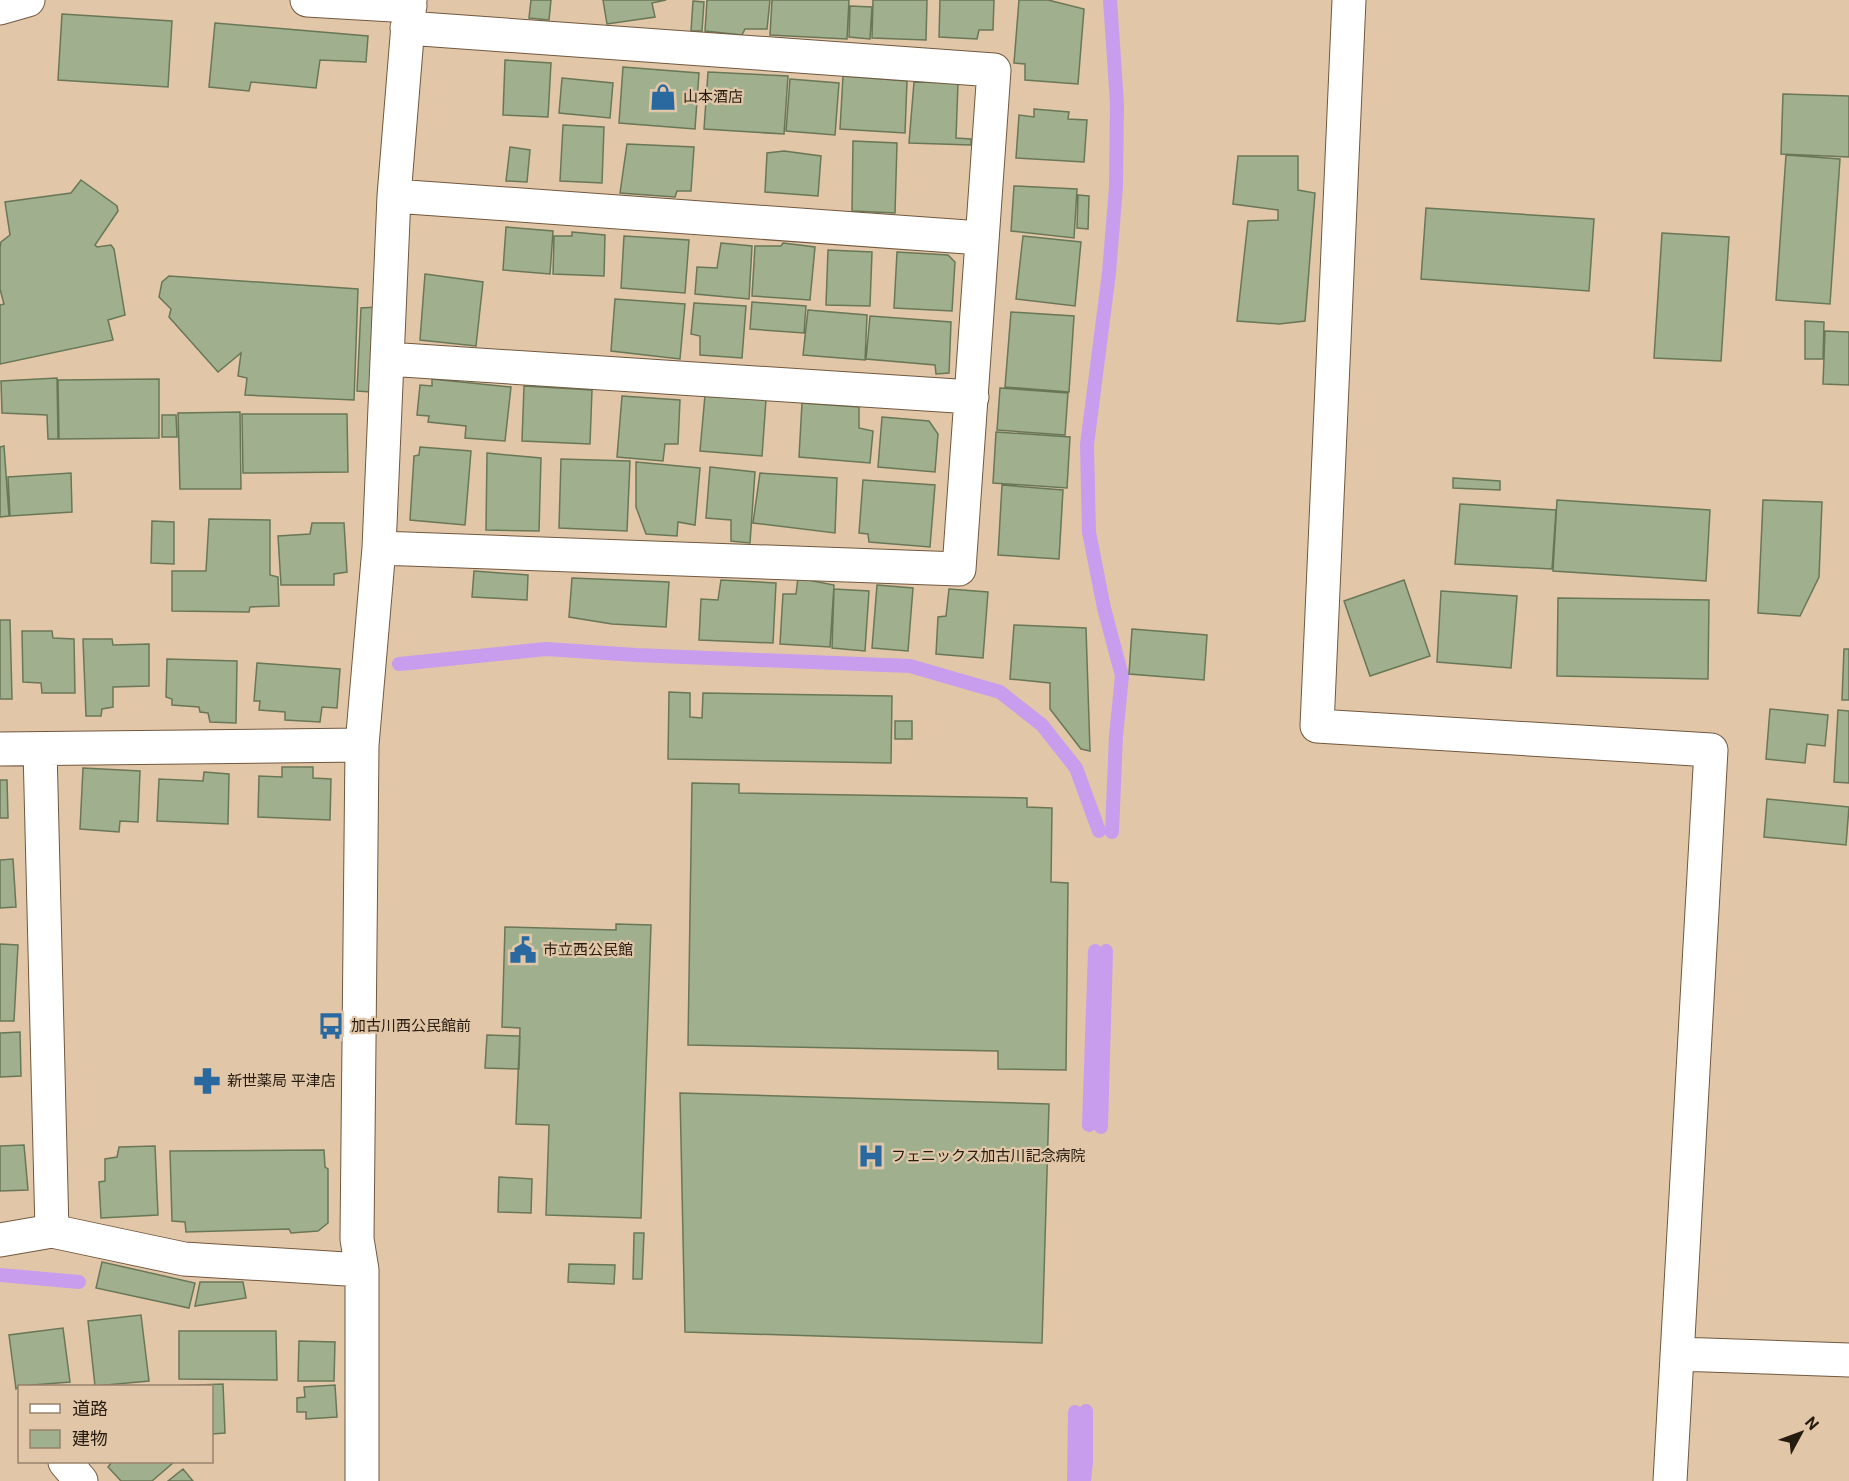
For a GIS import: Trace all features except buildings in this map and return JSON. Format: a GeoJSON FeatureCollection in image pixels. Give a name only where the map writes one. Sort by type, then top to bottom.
{"type":"FeatureCollection","features":[{"type":"Feature","properties":{"kind":"street"},"geometry":{"type":"LineString","coordinates":[[0,8],[28,0]]}},
{"type":"Feature","properties":{"kind":"street"},"geometry":{"type":"LineString","coordinates":[[307,0],[994,70],[959,569],[379,548]]}},
{"type":"Feature","properties":{"kind":"street"},"geometry":{"type":"LineString","coordinates":[[1349,0],[1317,726],[1711,750],[1670,1481]]}},
{"type":"Feature","properties":{"kind":"street"},"geometry":{"type":"LineString","coordinates":[[362,1481],[362,1270],[357,1239],[362,745],[379,548],[394,196],[409,11]]}},
{"type":"Feature","properties":{"kind":"street"},"geometry":{"type":"LineString","coordinates":[[394,196],[981,238]]}},
{"type":"Feature","properties":{"kind":"street"},"geometry":{"type":"LineString","coordinates":[[387,359],[972,397]]}},
{"type":"Feature","properties":{"kind":"street"},"geometry":{"type":"LineString","coordinates":[[0,749],[362,745]]}},
{"type":"Feature","properties":{"kind":"street"},"geometry":{"type":"LineString","coordinates":[[40,749],[52,1231]]}},
{"type":"Feature","properties":{"kind":"street"},"geometry":{"type":"LineString","coordinates":[[0,1240],[52,1231],[184,1259],[362,1270]]}},
{"type":"Feature","properties":{"kind":"street"},"geometry":{"type":"LineString","coordinates":[[1677,1354],[1849,1360]]}},
{"type":"Feature","properties":{"kind":"street"},"geometry":{"type":"LineString","coordinates":[[67,1463],[81,1481]]}},
{"type":"Feature","properties":{"kind":"waterway"},"geometry":{"type":"LineString","coordinates":[[1110,0],[1117,103],[1116,187],[1109,273],[1087,445],[1089,532],[1104,608],[1122,676],[1116,736],[1112,832]]}},
{"type":"Feature","properties":{"kind":"waterway"},"geometry":{"type":"LineString","coordinates":[[399,664],[546,649],[910,666],[1000,692],[1042,725],[1076,768],[1099,831]]}},
{"type":"Feature","properties":{"kind":"waterway"},"geometry":{"type":"LineString","coordinates":[[1089,1125],[1095,951]]}},
{"type":"Feature","properties":{"kind":"waterway"},"geometry":{"type":"LineString","coordinates":[[1101,1127],[1106,951]]}},
{"type":"Feature","properties":{"kind":"waterway"},"geometry":{"type":"LineString","coordinates":[[0,1275],[79,1282]]}},
{"type":"Feature","properties":{"kind":"waterway"},"geometry":{"type":"LineString","coordinates":[[1084,1481],[1086,1411]]}},
{"type":"Feature","properties":{"kind":"waterway"},"geometry":{"type":"LineString","coordinates":[[1074,1481],[1075,1412]]}},
{"type":"Feature","properties":{"kind":"place","name":"山本酒店"},"geometry":{"type":"Point","coordinates":[663,97]}},
{"type":"Feature","properties":{"kind":"place","name":"市立西公民館"},"geometry":{"type":"Point","coordinates":[523,950]}},
{"type":"Feature","properties":{"kind":"place","name":"加古川西公民館前"},"geometry":{"type":"Point","coordinates":[331,1026]}},
{"type":"Feature","properties":{"kind":"place","name":"新世薬局 平津店"},"geometry":{"type":"Point","coordinates":[207,1081]}},
{"type":"Feature","properties":{"kind":"place","name":"フェニックス加古川記念病院"},"geometry":{"type":"Point","coordinates":[871,1156]}}]}
